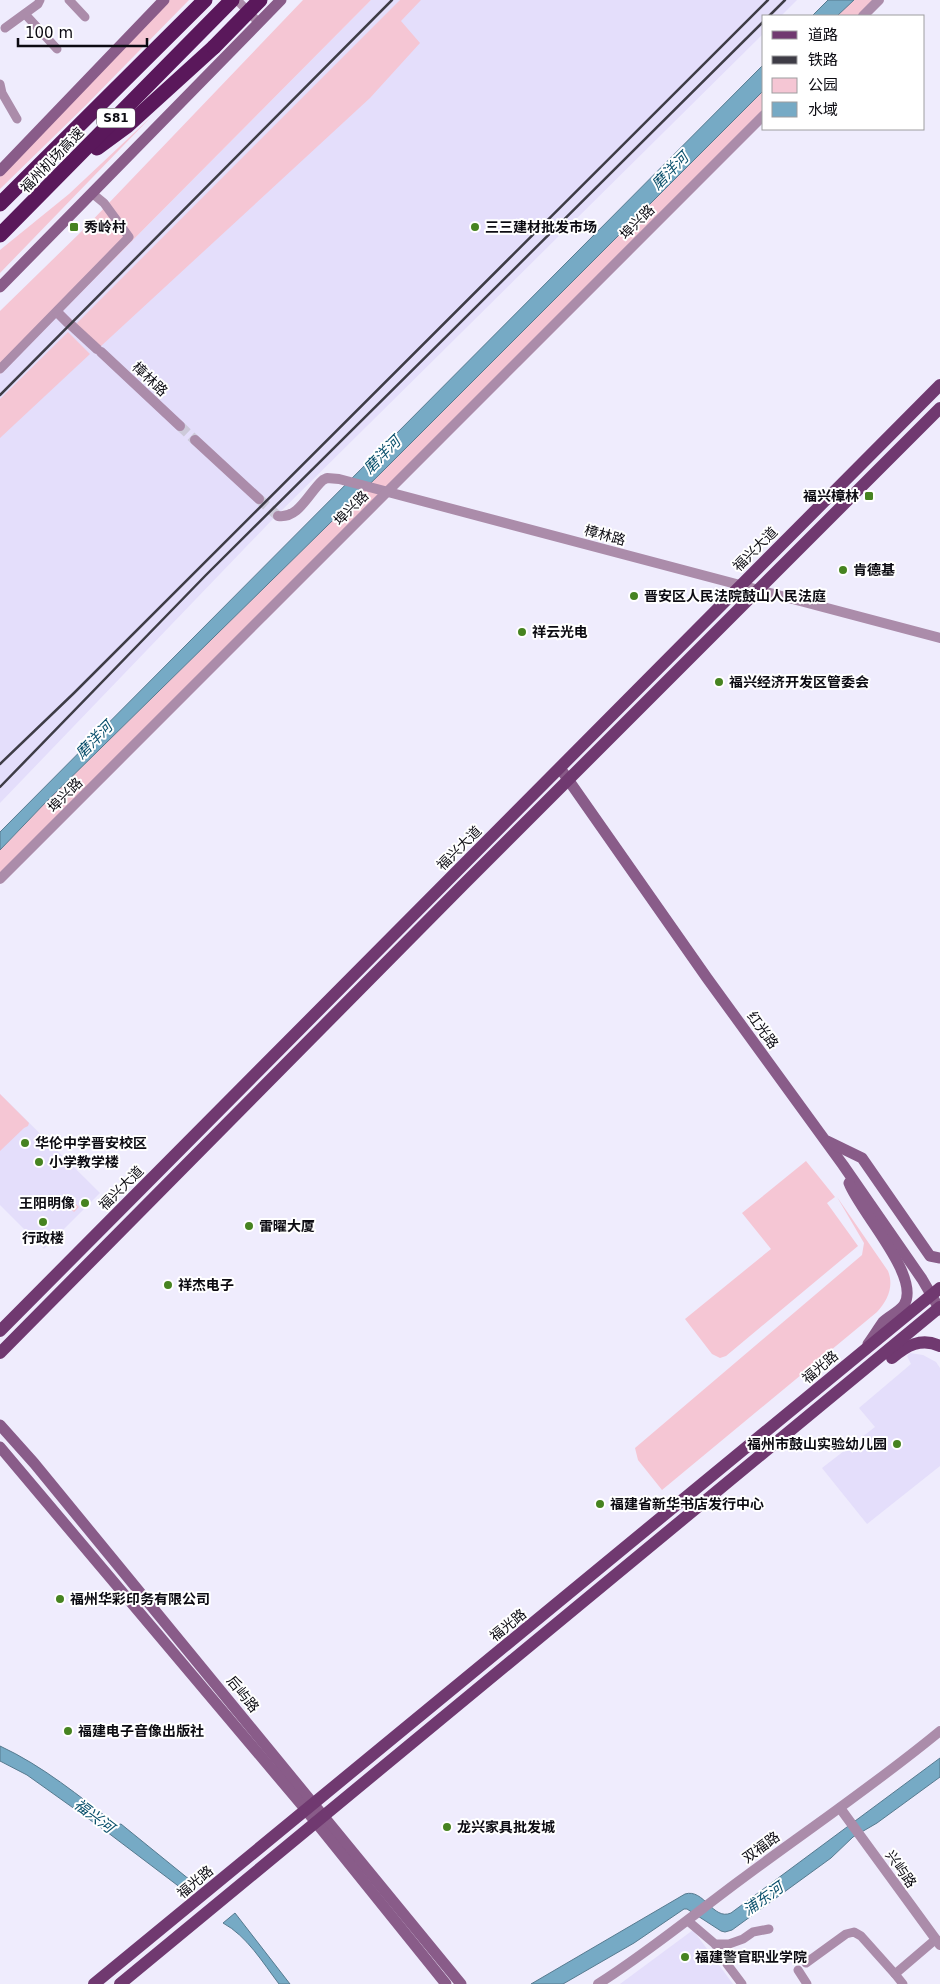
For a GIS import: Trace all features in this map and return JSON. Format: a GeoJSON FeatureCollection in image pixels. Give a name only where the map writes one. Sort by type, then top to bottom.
{"type":"FeatureCollection","features":[{"type":"Feature","properties":{"kind":"highway","name":"福州机场高速"},"geometry":{"type":"LineString","coordinates":[[0,204],[205,0]]}},
{"type":"Feature","properties":{"kind":"highway","name":"福州机场高速"},"geometry":{"type":"LineString","coordinates":[[0,235],[232,0]]}},
{"type":"Feature","properties":{"kind":"highway"},"geometry":{"type":"LineString","coordinates":[[65,170],[127,126],[214,47],[260,0]]}},
{"type":"Feature","properties":{"kind":"main road"},"geometry":{"type":"LineString","coordinates":[[0,171],[164,0]]}},
{"type":"Feature","properties":{"kind":"main road"},"geometry":{"type":"LineString","coordinates":[[0,286],[281,0]]}},
{"type":"Feature","properties":{"kind":"main road","name":"福兴大道"},"geometry":{"type":"LineString","coordinates":[[0,1332],[940,385]]}},
{"type":"Feature","properties":{"kind":"main road"},"geometry":{"type":"LineString","coordinates":[[0,1353],[940,408]]}},
{"type":"Feature","properties":{"kind":"main road","name":"红光路"},"geometry":{"type":"LineString","coordinates":[[560,768],[702,970],[936,1292],[940,1308]]}},
{"type":"Feature","properties":{"kind":"main road"},"geometry":{"type":"LineString","coordinates":[[825,1140],[862,1158],[930,1256],[940,1258]]}},
{"type":"Feature","properties":{"kind":"main road"},"geometry":{"type":"LineString","coordinates":[[843,1165],[851,1189],[859,1204],[892,1250],[908,1287],[904,1304],[883,1322],[864,1350]]}},
{"type":"Feature","properties":{"kind":"main road","name":"福光路"},"geometry":{"type":"LineString","coordinates":[[94,1984],[936,1292]]}},
{"type":"Feature","properties":{"kind":"main road"},"geometry":{"type":"LineString","coordinates":[[120,1984],[940,1308]]}},
{"type":"Feature","properties":{"kind":"main road"},"geometry":{"type":"LineString","coordinates":[[837,1392],[874,1373],[908,1345],[928,1343],[940,1346]]}},
{"type":"Feature","properties":{"kind":"main road","name":"后屿路"},"geometry":{"type":"LineString","coordinates":[[0,1425],[34,1463],[310,1807],[446,1984]]}},
{"type":"Feature","properties":{"kind":"main road","name":"后屿路"},"geometry":{"type":"LineString","coordinates":[[0,1447],[310,1807]]}},
{"type":"Feature","properties":{"kind":"main road","name":"后屿路"},"geometry":{"type":"LineString","coordinates":[[319,1819],[461,1984]]}},
{"type":"Feature","properties":{"kind":"street"},"geometry":{"type":"LineString","coordinates":[[5,28],[38,4],[40,0]]}},
{"type":"Feature","properties":{"kind":"street"},"geometry":{"type":"LineString","coordinates":[[69,0],[85,17]]}},
{"type":"Feature","properties":{"kind":"street"},"geometry":{"type":"LineString","coordinates":[[237,0],[259,23]]}},
{"type":"Feature","properties":{"kind":"street"},"geometry":{"type":"LineString","coordinates":[[864,15],[880,0]]}},
{"type":"Feature","properties":{"kind":"street"},"geometry":{"type":"LineString","coordinates":[[25,14],[57,49]]}},
{"type":"Feature","properties":{"kind":"street"},"geometry":{"type":"LineString","coordinates":[[0,84],[2,93],[17,119]]}},
{"type":"Feature","properties":{"kind":"street","name":"埠兴路"},"geometry":{"type":"LineString","coordinates":[[0,879],[762,117]]}},
{"type":"Feature","properties":{"kind":"street"},"geometry":{"type":"LineString","coordinates":[[0,369],[129,238],[104,202],[92,194]]}},
{"type":"Feature","properties":{"kind":"street","name":"樟林路"},"geometry":{"type":"LineString","coordinates":[[57,312],[180,426]]}},
{"type":"Feature","properties":{"kind":"street"},"geometry":{"type":"LineString","coordinates":[[195,440],[259,499]]}},
{"type":"Feature","properties":{"kind":"street","name":"樟林路"},"geometry":{"type":"LineString","coordinates":[[278,516],[291,515],[323,480],[327,478],[339,479],[372,488],[388,490],[940,638]]}},
{"type":"Feature","properties":{"kind":"street","name":"双福路"},"geometry":{"type":"LineString","coordinates":[[598,1984],[646,1952],[940,1731]]}},
{"type":"Feature","properties":{"kind":"street","name":"兴屿路"},"geometry":{"type":"LineString","coordinates":[[840,1808],[938,1942]]}},
{"type":"Feature","properties":{"kind":"street"},"geometry":{"type":"LineString","coordinates":[[690,1919],[715,1944],[742,1984]]}},
{"type":"Feature","properties":{"kind":"street"},"geometry":{"type":"LineString","coordinates":[[715,1944],[729,1944],[753,1932],[769,1929]]}},
{"type":"Feature","properties":{"kind":"street"},"geometry":{"type":"LineString","coordinates":[[806,1963],[842,1937],[854,1932],[865,1939],[903,1984]]}},
{"type":"Feature","properties":{"kind":"street"},"geometry":{"type":"LineString","coordinates":[[895,1974],[938,1942]]}},
{"type":"Feature","properties":{"kind":"street"},"geometry":{"type":"LineString","coordinates":[[798,1970],[808,1984]]}},
{"type":"Feature","properties":{"kind":"shaded area"},"geometry":{"type":"Polygon","coordinates":[[[371,0],[797,0],[782,15],[762,15],[762,35],[271,521],[0,803],[0,374],[371,0]]]}},
{"type":"Feature","properties":{"kind":"shaded area","name":"华伦中学晋安校区"},"geometry":{"type":"Polygon","coordinates":[[[0,1094],[100,1193],[44,1249],[0,1205],[0,1094]]]}},
{"type":"Feature","properties":{"kind":"shaded area","name":"福州市鼓山实验幼儿园"},"geometry":{"type":"Polygon","coordinates":[[[910,1353],[923,1355],[936,1362],[940,1368],[940,1466],[867,1524],[822,1468],[875,1427],[859,1408],[911,1364],[907,1356],[910,1353]]]}},
{"type":"Feature","properties":{"kind":"shaded area","name":"福建警官职业学院"},"geometry":{"type":"Polygon","coordinates":[[[693,1930],[733,1984],[620,1984],[693,1930]]]}},
{"type":"Feature","properties":{"kind":"green space"},"geometry":{"type":"Polygon","coordinates":[[[170,0],[189,0],[0,189],[0,177],[170,0]]]}},
{"type":"Feature","properties":{"kind":"green space"},"geometry":{"type":"Polygon","coordinates":[[[303,0],[371,0],[0,374],[0,311],[84,229],[303,0]]]}},
{"type":"Feature","properties":{"kind":"green space"},"geometry":{"type":"Polygon","coordinates":[[[400,0],[421,0],[401,21],[420,43],[370,98],[100,347],[76,324],[400,0]]]}},
{"type":"Feature","properties":{"kind":"green space"},"geometry":{"type":"Polygon","coordinates":[[[853,0],[877,0],[861,15],[838,15],[853,0]]]}},
{"type":"Feature","properties":{"kind":"green space"},"geometry":{"type":"Polygon","coordinates":[[[762,92],[762,114],[0,876],[0,850],[47,801],[382,472],[762,92]]]}},
{"type":"Feature","properties":{"kind":"green space"},"geometry":{"type":"Polygon","coordinates":[[[151,117],[0,273],[0,250],[69,194],[151,117]]]}},
{"type":"Feature","properties":{"kind":"green space"},"geometry":{"type":"Polygon","coordinates":[[[68,332],[90,354],[0,438],[0,399],[68,332]]]}},
{"type":"Feature","properties":{"kind":"green space"},"geometry":{"type":"Polygon","coordinates":[[[0,1094],[29,1123],[0,1151],[0,1094]]]}},
{"type":"Feature","properties":{"kind":"green space"},"geometry":{"type":"Polygon","coordinates":[[[806,1161],[835,1197],[827,1203],[858,1246],[726,1356],[720,1358],[712,1354],[685,1319],[771,1249],[742,1213],[806,1161]]]}},
{"type":"Feature","properties":{"kind":"green space"},"geometry":{"type":"Polygon","coordinates":[[[65,1194],[79,1207],[74,1212],[60,1198],[65,1194]]]}},
{"type":"Feature","properties":{"kind":"green space"},"geometry":{"type":"Polygon","coordinates":[[[837,1197],[888,1271],[890,1287],[884,1303],[877,1312],[662,1490],[638,1460],[635,1448],[862,1255],[864,1243],[837,1197]]]}},
{"type":"Feature","properties":{"kind":"water"},"geometry":{"type":"Polygon","coordinates":[[[828,0],[854,0],[838,15],[813,15],[828,0]]]}},
{"type":"Feature","properties":{"kind":"water","name":"磨洋河"},"geometry":{"type":"Polygon","coordinates":[[[762,66],[762,92],[382,472],[47,801],[0,850],[0,832],[762,66]]]}},
{"type":"Feature","properties":{"kind":"water","name":"福兴河"},"geometry":{"type":"Polygon","coordinates":[[[0,1746],[46,1772],[117,1825],[121,1824],[190,1880],[181,1888],[27,1775],[0,1761],[0,1746]]]}},
{"type":"Feature","properties":{"kind":"water","name":"浦东河"},"geometry":{"type":"Polygon","coordinates":[[[940,1758],[940,1777],[877,1823],[853,1837],[831,1858],[732,1930],[721,1931],[687,1909],[684,1909],[634,1943],[563,1984],[531,1984],[685,1894],[692,1893],[698,1896],[719,1913],[731,1913],[940,1758]]]}},
{"type":"Feature","properties":{"kind":"water"},"geometry":{"type":"Polygon","coordinates":[[[235,1913],[290,1984],[279,1984],[247,1942],[232,1928],[223,1923],[235,1913]]]}},
{"type":"Feature","properties":{"kind":"tunnel"},"geometry":{"type":"LineString","coordinates":[[180,426],[195,440]]}},
{"type":"Feature","properties":{"kind":"tunnel"},"geometry":{"type":"LineString","coordinates":[[259,499],[278,516]]}},
{"type":"Feature","properties":{"kind":"railway"},"geometry":{"type":"LineString","coordinates":[[0,395],[392,0]]}},
{"type":"Feature","properties":{"kind":"railway"},"geometry":{"type":"LineString","coordinates":[[0,764],[74,693],[768,0]]}},
{"type":"Feature","properties":{"kind":"railway"},"geometry":{"type":"LineString","coordinates":[[770,15],[785,0]]}},
{"type":"Feature","properties":{"kind":"railway"},"geometry":{"type":"LineString","coordinates":[[0,787],[206,575],[762,23]]}},
{"type":"Feature","properties":{"kind":"place","name":"秀岭村"},"geometry":{"type":"Point","coordinates":[74,227]}},
{"type":"Feature","properties":{"kind":"place","name":"三三建材批发市场"},"geometry":{"type":"Point","coordinates":[475,227]}},
{"type":"Feature","properties":{"kind":"place","name":"福兴樟林"},"geometry":{"type":"Point","coordinates":[869,496]}},
{"type":"Feature","properties":{"kind":"place","name":"肯德基"},"geometry":{"type":"Point","coordinates":[843,570]}},
{"type":"Feature","properties":{"kind":"place","name":"晋安区人民法院鼓山人民法庭"},"geometry":{"type":"Point","coordinates":[634,596]}},
{"type":"Feature","properties":{"kind":"place","name":"祥云光电"},"geometry":{"type":"Point","coordinates":[522,632]}},
{"type":"Feature","properties":{"kind":"place","name":"福兴经济开发区管委会"},"geometry":{"type":"Point","coordinates":[719,682]}},
{"type":"Feature","properties":{"kind":"place","name":"华伦中学晋安校区"},"geometry":{"type":"Point","coordinates":[25,1143]}},
{"type":"Feature","properties":{"kind":"place","name":"小学教学楼"},"geometry":{"type":"Point","coordinates":[39,1162]}},
{"type":"Feature","properties":{"kind":"place","name":"王阳明像"},"geometry":{"type":"Point","coordinates":[85,1203]}},
{"type":"Feature","properties":{"kind":"place","name":"行政楼"},"geometry":{"type":"Point","coordinates":[43,1222]}},
{"type":"Feature","properties":{"kind":"place","name":"雷曜大厦"},"geometry":{"type":"Point","coordinates":[249,1226]}},
{"type":"Feature","properties":{"kind":"place","name":"祥杰电子"},"geometry":{"type":"Point","coordinates":[168,1285]}},
{"type":"Feature","properties":{"kind":"place","name":"福州市鼓山实验幼儿园"},"geometry":{"type":"Point","coordinates":[897,1444]}},
{"type":"Feature","properties":{"kind":"place","name":"福建省新华书店发行中心"},"geometry":{"type":"Point","coordinates":[600,1504]}},
{"type":"Feature","properties":{"kind":"place","name":"福州华彩印务有限公司"},"geometry":{"type":"Point","coordinates":[60,1599]}},
{"type":"Feature","properties":{"kind":"place","name":"福建电子音像出版社"},"geometry":{"type":"Point","coordinates":[68,1731]}},
{"type":"Feature","properties":{"kind":"place","name":"龙兴家具批发城"},"geometry":{"type":"Point","coordinates":[447,1827]}},
{"type":"Feature","properties":{"kind":"place","name":"福建警官职业学院"},"geometry":{"type":"Point","coordinates":[685,1957]}}]}
